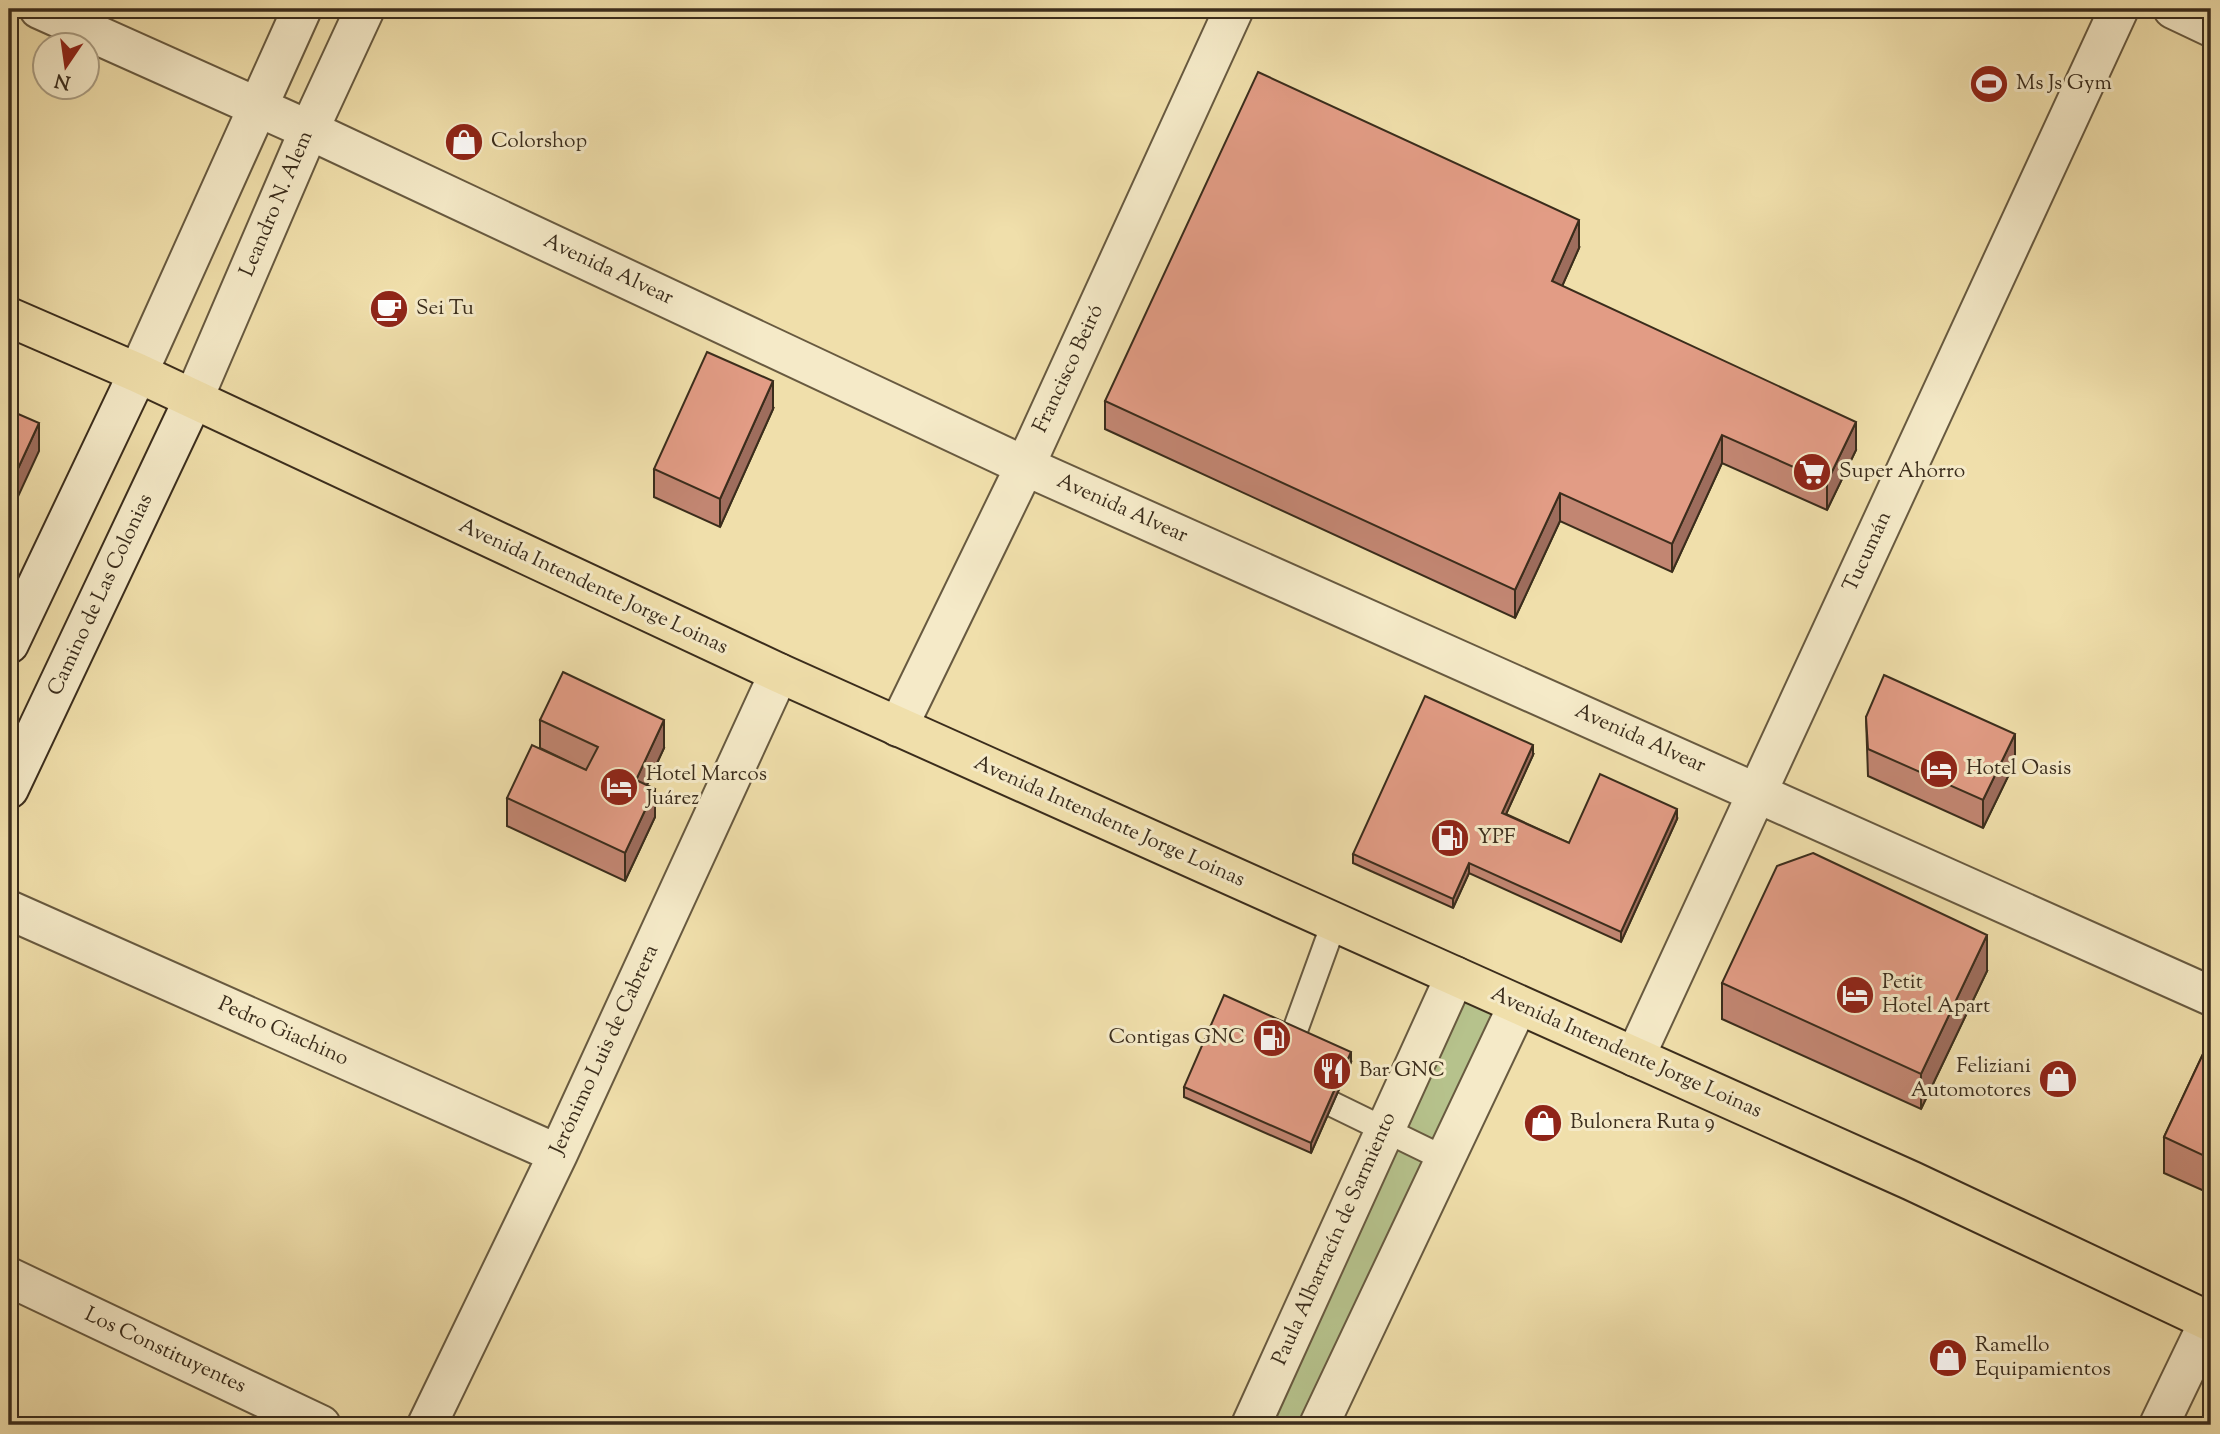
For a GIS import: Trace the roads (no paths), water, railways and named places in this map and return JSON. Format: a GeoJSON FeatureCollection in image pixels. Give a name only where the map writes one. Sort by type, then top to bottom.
{"type":"FeatureCollection","features":[{"type":"Feature","properties":{"kind":"main road","name":"Avenida Intendente Jorge Loinas"},"geometry":{"type":"LineString","coordinates":[[9,317],[138,373],[779,673],[1912,1181],[2210,1321]]}},
{"type":"Feature","properties":{"kind":"street","name":"Avenida Alvear"},"geometry":{"type":"LineString","coordinates":[[39,9],[309,130],[1025,466],[2211,996]]}},
{"type":"Feature","properties":{"kind":"street"},"geometry":{"type":"LineString","coordinates":[[9,644],[138,373],[302,9]]}},
{"type":"Feature","properties":{"kind":"street","name":"Leandro N. Alem"},"geometry":{"type":"LineString","coordinates":[[193,400],[309,130],[365,9]]}},
{"type":"Feature","properties":{"kind":"street","name":"Francisco Beiró"},"geometry":{"type":"LineString","coordinates":[[898,727],[1025,466],[1234,9]]}},
{"type":"Feature","properties":{"kind":"street","name":"Tucumán"},"geometry":{"type":"LineString","coordinates":[[1634,1057],[2119,9]]}},
{"type":"Feature","properties":{"kind":"street"},"geometry":{"type":"LineString","coordinates":[[2173,9],[2211,27]]}},
{"type":"Feature","properties":{"kind":"street","name":"Camino de Las Colonias"},"geometry":{"type":"LineString","coordinates":[[9,789],[193,400]]}},
{"type":"Feature","properties":{"kind":"street","name":"Jerónimo Luis de Cabrera"},"geometry":{"type":"LineString","coordinates":[[427,1425],[558,1154],[779,673]]}},
{"type":"Feature","properties":{"kind":"street","name":"Pedro Giachino"},"geometry":{"type":"LineString","coordinates":[[9,910],[558,1154]]}},
{"type":"Feature","properties":{"kind":"street","name":"Paula Albarracín de Sarmiento"},"geometry":{"type":"LineString","coordinates":[[1251,1425],[1455,976]]}},
{"type":"Feature","properties":{"kind":"street"},"geometry":{"type":"LineString","coordinates":[[1319,1425],[1517,1005]]}},
{"type":"Feature","properties":{"kind":"street","name":"Los Constituyentes"},"geometry":{"type":"LineString","coordinates":[[9,1277],[321,1425]]}},
{"type":"Feature","properties":{"kind":"street"},"geometry":{"type":"LineString","coordinates":[[2159,1425],[2210,1321]]}},
{"type":"Feature","properties":{"kind":"lane"},"geometry":{"type":"LineString","coordinates":[[1293,1036],[1334,923]]}},
{"type":"Feature","properties":{"kind":"lane"},"geometry":{"type":"LineString","coordinates":[[1332,1104],[1445,1159]]}},
{"type":"Feature","properties":{"kind":"place","name":"Ms Js Gym"},"geometry":{"type":"Point","coordinates":[1989,84]}},
{"type":"Feature","properties":{"kind":"place","name":"Colorshop"},"geometry":{"type":"Point","coordinates":[464,142]}},
{"type":"Feature","properties":{"kind":"place","name":"Sei Tu"},"geometry":{"type":"Point","coordinates":[389,309]}},
{"type":"Feature","properties":{"kind":"place","name":"Super Ahorro"},"geometry":{"type":"Point","coordinates":[1812,472]}},
{"type":"Feature","properties":{"kind":"place","name":"Hotel Oasis"},"geometry":{"type":"Point","coordinates":[1939,769]}},
{"type":"Feature","properties":{"kind":"place","name":"Hotel Marcos Juárez"},"geometry":{"type":"Point","coordinates":[619,787]}},
{"type":"Feature","properties":{"kind":"place","name":"YPF"},"geometry":{"type":"Point","coordinates":[1450,838]}},
{"type":"Feature","properties":{"kind":"place","name":"Petit Hotel Apart"},"geometry":{"type":"Point","coordinates":[1855,995]}},
{"type":"Feature","properties":{"kind":"place","name":"Contigas GNC"},"geometry":{"type":"Point","coordinates":[1272,1038]}},
{"type":"Feature","properties":{"kind":"place","name":"Bar GNC"},"geometry":{"type":"Point","coordinates":[1332,1071]}},
{"type":"Feature","properties":{"kind":"place","name":"Feliziani Automotores"},"geometry":{"type":"Point","coordinates":[2058,1079]}},
{"type":"Feature","properties":{"kind":"place","name":"Bulonera Ruta 9"},"geometry":{"type":"Point","coordinates":[1543,1123]}},
{"type":"Feature","properties":{"kind":"place","name":"Ramello Equipamientos"},"geometry":{"type":"Point","coordinates":[1948,1358]}}]}
